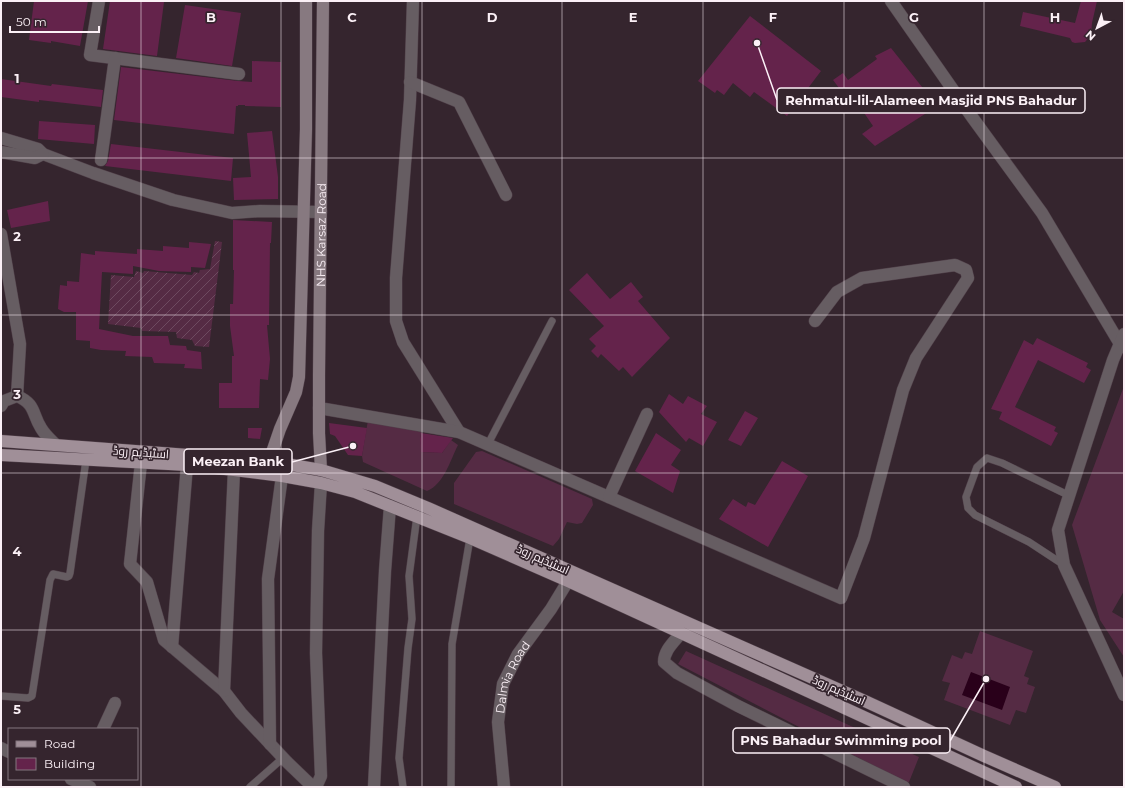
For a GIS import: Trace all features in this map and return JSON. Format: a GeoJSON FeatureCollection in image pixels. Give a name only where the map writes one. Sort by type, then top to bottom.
{"type":"FeatureCollection","features":[{"type":"Feature","properties":{"kind":"main road","name":"اسٹیڈیم روڈ"},"geometry":{"type":"LineString","coordinates":[[1,441],[269,462],[321,470],[375,486],[867,702],[1055,787]]}},
{"type":"Feature","properties":{"kind":"main road","name":"اسٹیڈیم روڈ"},"geometry":{"type":"LineString","coordinates":[[1,455],[187,465],[282,476],[321,483],[355,492],[470,538],[568,581],[1016,787]]}},
{"type":"Feature","properties":{"kind":"street"},"geometry":{"type":"LineString","coordinates":[[99,1],[90,55],[239,74]]}},
{"type":"Feature","properties":{"kind":"street"},"geometry":{"type":"LineString","coordinates":[[269,462],[280,429],[296,392],[299,377],[306,129],[306,1]]}},
{"type":"Feature","properties":{"kind":"street","name":"NHS Karsaz Road"},"geometry":{"type":"LineString","coordinates":[[321,470],[319,433],[319,376],[323,1]]}},
{"type":"Feature","properties":{"kind":"street"},"geometry":{"type":"LineString","coordinates":[[413,1],[410,82],[396,278],[396,321],[403,342],[460,432]]}},
{"type":"Feature","properties":{"kind":"street"},"geometry":{"type":"LineString","coordinates":[[892,1],[972,117],[1042,213],[1123,342],[1113,360],[1068,495],[1058,530],[1064,565],[1124,695]]}},
{"type":"Feature","properties":{"kind":"street"},"geometry":{"type":"LineString","coordinates":[[101,160],[115,58]]}},
{"type":"Feature","properties":{"kind":"street"},"geometry":{"type":"LineString","coordinates":[[410,82],[459,102],[506,196]]}},
{"type":"Feature","properties":{"kind":"street"},"geometry":{"type":"LineString","coordinates":[[1,138],[38,149],[43,154],[93,173],[173,200],[232,212],[321,212]]}},
{"type":"Feature","properties":{"kind":"street"},"geometry":{"type":"LineString","coordinates":[[1,152],[35,158],[43,154]]}},
{"type":"Feature","properties":{"kind":"street"},"geometry":{"type":"LineString","coordinates":[[1,234],[20,344],[17,396]]}},
{"type":"Feature","properties":{"kind":"street"},"geometry":{"type":"LineString","coordinates":[[319,408],[460,432],[841,598],[864,538],[903,390],[916,358],[968,278],[966,270],[956,265],[862,278],[837,292],[815,321]]}},
{"type":"Feature","properties":{"kind":"street"},"geometry":{"type":"LineString","coordinates":[[299,377],[319,376]]}},
{"type":"Feature","properties":{"kind":"street"},"geometry":{"type":"LineString","coordinates":[[1,406],[4,401],[17,396]]}},
{"type":"Feature","properties":{"kind":"street"},"geometry":{"type":"LineString","coordinates":[[17,396],[32,406],[41,429],[56,445]]}},
{"type":"Feature","properties":{"kind":"street"},"geometry":{"type":"LineString","coordinates":[[609,496],[647,414]]}},
{"type":"Feature","properties":{"kind":"street"},"geometry":{"type":"LineString","coordinates":[[140,463],[130,564],[147,582],[164,640],[224,691],[270,744],[313,787]]}},
{"type":"Feature","properties":{"kind":"street"},"geometry":{"type":"LineString","coordinates":[[172,647],[187,465]]}},
{"type":"Feature","properties":{"kind":"street"},"geometry":{"type":"LineString","coordinates":[[224,691],[234,470]]}},
{"type":"Feature","properties":{"kind":"street"},"geometry":{"type":"LineString","coordinates":[[270,744],[268,579],[282,476]]}},
{"type":"Feature","properties":{"kind":"street"},"geometry":{"type":"LineString","coordinates":[[316,787],[321,776],[316,653],[318,531],[321,483]]}},
{"type":"Feature","properties":{"kind":"street"},"geometry":{"type":"LineString","coordinates":[[374,787],[385,571],[390,506]]}},
{"type":"Feature","properties":{"kind":"street","name":"Dalmia Road"},"geometry":{"type":"LineString","coordinates":[[502,787],[498,722],[503,684],[518,654],[551,609],[568,581]]}},
{"type":"Feature","properties":{"kind":"street"},"geometry":{"type":"LineString","coordinates":[[681,633],[666,651],[664,658],[664,662],[677,673],[738,706],[904,787]]}},
{"type":"Feature","properties":{"kind":"street"},"geometry":{"type":"LineString","coordinates":[[103,728],[115,703]]}},
{"type":"Feature","properties":{"kind":"street"},"geometry":{"type":"LineString","coordinates":[[77,780],[90,787]]}},
{"type":"Feature","properties":{"kind":"lane"},"geometry":{"type":"LineString","coordinates":[[488,444],[552,321]]}},
{"type":"Feature","properties":{"kind":"lane"},"geometry":{"type":"LineString","coordinates":[[1064,565],[1029,542],[976,515],[968,508],[966,497],[977,467],[987,458],[1002,463],[1068,495]]}},
{"type":"Feature","properties":{"kind":"lane"},"geometry":{"type":"LineString","coordinates":[[1,696],[28,698],[32,696],[50,580],[52,574],[67,577],[70,574],[86,460]]}},
{"type":"Feature","properties":{"kind":"lane"},"geometry":{"type":"LineString","coordinates":[[403,787],[399,758],[408,648],[412,620],[409,576],[417,516]]}},
{"type":"Feature","properties":{"kind":"lane"},"geometry":{"type":"LineString","coordinates":[[451,787],[452,644],[470,538]]}},
{"type":"Feature","properties":{"kind":"lane"},"geometry":{"type":"LineString","coordinates":[[250,787],[283,758]]}},
{"type":"Feature","properties":{"kind":"shaded area"},"geometry":{"type":"Polygon","coordinates":[[[215,241],[222,242],[209,347],[195,346],[192,340],[177,338],[176,332],[142,331],[141,328],[108,324],[111,275],[134,277],[136,271],[143,273],[144,271],[192,275],[194,272],[199,273],[200,270],[210,269],[215,241]]]}},
{"type":"Feature","properties":{"kind":"shaded area"},"geometry":{"type":"Polygon","coordinates":[[[1124,386],[1124,591],[1112,612],[1124,619],[1124,657],[1100,620],[1072,525],[1124,386]]]}},
{"type":"Feature","properties":{"kind":"shaded area"},"geometry":{"type":"Polygon","coordinates":[[[368,420],[422,429],[420,439],[422,452],[442,453],[451,440],[458,445],[446,471],[438,483],[427,491],[363,462],[362,456],[368,420]]]}},
{"type":"Feature","properties":{"kind":"shaded area"},"geometry":{"type":"Polygon","coordinates":[[[482,451],[592,499],[593,505],[582,523],[577,524],[567,522],[559,539],[553,546],[454,504],[454,483],[476,452],[482,451]]]}},
{"type":"Feature","properties":{"kind":"shaded area"},"geometry":{"type":"Polygon","coordinates":[[[980,631],[1033,651],[1024,676],[1029,678],[1027,684],[1035,687],[1026,713],[1016,710],[1010,725],[944,700],[950,683],[942,681],[952,655],[962,659],[965,652],[972,654],[980,631]]]}},
{"type":"Feature","properties":{"kind":"shaded area"},"geometry":{"type":"Polygon","coordinates":[[[686,651],[919,757],[909,782],[905,782],[678,664],[686,651]]]}},
{"type":"Feature","properties":{"kind":"shaded area"},"geometry":{"type":"Polygon","coordinates":[[[971,672],[1010,687],[1002,710],[962,695],[971,672]]]}},
{"type":"Feature","properties":{"kind":"building"},"geometry":{"type":"Polygon","coordinates":[[[34,1],[88,1],[80,46],[51,41],[51,43],[29,40],[34,1]]]}},
{"type":"Feature","properties":{"kind":"building"},"geometry":{"type":"Polygon","coordinates":[[[110,1],[164,2],[157,56],[103,49],[110,1]]]}},
{"type":"Feature","properties":{"kind":"building"},"geometry":{"type":"Polygon","coordinates":[[[1081,1],[1097,1],[1091,35],[1085,42],[1075,43],[1072,42],[1070,38],[1020,26],[1023,12],[1075,23],[1081,1]]]}},
{"type":"Feature","properties":{"kind":"building"},"geometry":{"type":"Polygon","coordinates":[[[185,5],[241,13],[232,66],[176,58],[185,5]]]}},
{"type":"Feature","properties":{"kind":"building"},"geometry":{"type":"Polygon","coordinates":[[[750,16],[821,71],[787,116],[754,92],[750,97],[733,83],[724,95],[717,90],[715,93],[698,81],[750,16]]]}},
{"type":"Feature","properties":{"kind":"building"},"geometry":{"type":"Polygon","coordinates":[[[891,48],[930,97],[928,112],[875,146],[862,134],[873,126],[856,101],[851,104],[833,80],[843,73],[848,80],[877,59],[875,56],[891,48]]]}},
{"type":"Feature","properties":{"kind":"building"},"geometry":{"type":"Polygon","coordinates":[[[252,61],[281,62],[281,107],[236,106],[234,134],[114,120],[121,67],[252,82],[252,61]]]}},
{"type":"Feature","properties":{"kind":"building"},"geometry":{"type":"Polygon","coordinates":[[[1,79],[51,86],[52,84],[103,90],[101,107],[1,97],[1,79]]]}},
{"type":"Feature","properties":{"kind":"building"},"geometry":{"type":"Polygon","coordinates":[[[39,121],[95,125],[94,144],[38,139],[39,121]]]}},
{"type":"Feature","properties":{"kind":"building"},"geometry":{"type":"Polygon","coordinates":[[[272,131],[278,177],[278,199],[234,200],[233,178],[251,177],[247,133],[272,131]]]}},
{"type":"Feature","properties":{"kind":"building"},"geometry":{"type":"Polygon","coordinates":[[[111,144],[233,158],[231,181],[105,166],[108,161],[111,144]]]}},
{"type":"Feature","properties":{"kind":"building"},"geometry":{"type":"Polygon","coordinates":[[[48,201],[50,221],[11,228],[7,210],[48,201]]]}},
{"type":"Feature","properties":{"kind":"building"},"geometry":{"type":"Polygon","coordinates":[[[233,220],[272,222],[270,243],[269,325],[267,325],[270,359],[268,380],[260,379],[259,408],[219,408],[219,383],[232,383],[232,356],[234,356],[230,326],[230,304],[233,304],[233,220]]]}},
{"type":"Feature","properties":{"kind":"building"},"geometry":{"type":"Polygon","coordinates":[[[189,242],[211,244],[205,268],[191,267],[191,272],[159,271],[133,266],[133,274],[102,272],[99,329],[133,336],[168,336],[170,345],[186,346],[187,350],[201,352],[202,369],[184,368],[185,364],[154,363],[152,357],[125,356],[126,351],[90,348],[90,341],[76,340],[76,312],[64,312],[58,309],[60,285],[67,286],[67,281],[79,282],[81,253],[95,255],[95,251],[137,254],[137,249],[163,251],[163,246],[189,248],[189,242]]]}},
{"type":"Feature","properties":{"kind":"building"},"geometry":{"type":"Polygon","coordinates":[[[587,273],[610,299],[631,282],[643,297],[638,301],[670,338],[632,377],[623,367],[619,371],[601,354],[598,358],[591,351],[596,346],[589,339],[604,326],[569,290],[587,273]]]}},
{"type":"Feature","properties":{"kind":"building"},"geometry":{"type":"Polygon","coordinates":[[[1037,338],[1088,363],[1086,367],[1091,370],[1084,383],[1038,360],[1015,407],[1056,427],[1054,431],[1058,433],[1051,446],[999,419],[1002,412],[991,409],[1024,340],[1033,345],[1037,338]]]}},
{"type":"Feature","properties":{"kind":"building"},"geometry":{"type":"Polygon","coordinates":[[[669,394],[683,404],[688,396],[707,406],[701,414],[717,422],[703,446],[689,438],[686,442],[659,412],[669,394]]]}},
{"type":"Feature","properties":{"kind":"building"},"geometry":{"type":"Polygon","coordinates":[[[745,411],[758,418],[741,446],[728,440],[745,411]]]}},
{"type":"Feature","properties":{"kind":"building"},"geometry":{"type":"Polygon","coordinates":[[[329,423],[367,428],[362,456],[348,455],[335,436],[330,434],[329,423]]]}},
{"type":"Feature","properties":{"kind":"building"},"geometry":{"type":"Polygon","coordinates":[[[248,428],[262,428],[260,439],[248,438],[248,428]]]}},
{"type":"Feature","properties":{"kind":"building"},"geometry":{"type":"Polygon","coordinates":[[[421,433],[453,438],[442,453],[421,452],[421,433]]]}},
{"type":"Feature","properties":{"kind":"building"},"geometry":{"type":"Polygon","coordinates":[[[656,433],[681,450],[671,465],[680,471],[673,493],[635,471],[656,433]]]}},
{"type":"Feature","properties":{"kind":"building"},"geometry":{"type":"Polygon","coordinates":[[[782,461],[808,476],[768,547],[719,519],[733,499],[746,507],[748,502],[755,505],[782,461]]]}},
{"type":"Feature","properties":{"kind":"place","name":"Rehmatul-lil-Alameen Masjid PNS Bahadur"},"geometry":{"type":"Point","coordinates":[757,43]}},
{"type":"Feature","properties":{"kind":"place","name":"Meezan Bank"},"geometry":{"type":"Point","coordinates":[353,446]}},
{"type":"Feature","properties":{"kind":"place","name":"PNS Bahadur Swimming pool"},"geometry":{"type":"Point","coordinates":[986,679]}}]}
